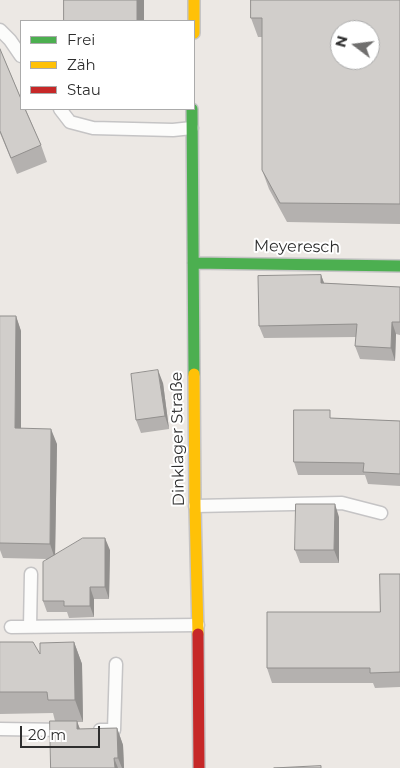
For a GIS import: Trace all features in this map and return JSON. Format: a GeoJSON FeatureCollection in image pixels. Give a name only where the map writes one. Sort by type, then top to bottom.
{"type":"FeatureCollection","features":[{"type":"Feature","properties":{"kind":"main road"},"geometry":{"type":"LineString","coordinates":[[194,0],[194,20]]}},
{"type":"Feature","properties":{"kind":"main road","name":"Dinklager Straße"},"geometry":{"type":"LineString","coordinates":[[192,110],[199,768]]}},
{"type":"Feature","properties":{"kind":"main road","name":"Meyeresch"},"geometry":{"type":"LineString","coordinates":[[193,263],[400,266]]}},
{"type":"Feature","properties":{"kind":"lane"},"geometry":{"type":"LineString","coordinates":[[0,30],[20,55]]}},
{"type":"Feature","properties":{"kind":"lane"},"geometry":{"type":"LineString","coordinates":[[61,110],[70,122],[93,128],[173,130],[192,128]]}},
{"type":"Feature","properties":{"kind":"lane"},"geometry":{"type":"LineString","coordinates":[[195,506],[342,503],[382,513]]}},
{"type":"Feature","properties":{"kind":"lane"},"geometry":{"type":"LineString","coordinates":[[30,627],[31,574]]}},
{"type":"Feature","properties":{"kind":"lane"},"geometry":{"type":"LineString","coordinates":[[11,627],[198,625]]}},
{"type":"Feature","properties":{"kind":"lane"},"geometry":{"type":"LineString","coordinates":[[0,729],[114,730],[116,664]]}},
{"type":"Feature","properties":{"kind":"building"},"geometry":{"type":"Polygon","coordinates":[[[64,0],[137,0],[137,20],[64,20],[64,0]]]}},
{"type":"Feature","properties":{"kind":"building"},"geometry":{"type":"Polygon","coordinates":[[[251,0],[400,0],[400,204],[280,203],[262,170],[262,18],[251,18],[251,0]]]}},
{"type":"Feature","properties":{"kind":"building"},"geometry":{"type":"Polygon","coordinates":[[[0,49],[20,97],[20,110],[25,110],[41,145],[11,158],[0,131],[0,49]]]}},
{"type":"Feature","properties":{"kind":"building"},"geometry":{"type":"Polygon","coordinates":[[[321,275],[321,283],[400,287],[400,322],[392,322],[391,348],[355,346],[357,324],[259,326],[258,276],[321,275]]]}},
{"type":"Feature","properties":{"kind":"building"},"geometry":{"type":"Polygon","coordinates":[[[0,316],[16,316],[15,428],[51,429],[50,544],[0,543],[0,316]]]}},
{"type":"Feature","properties":{"kind":"building"},"geometry":{"type":"Polygon","coordinates":[[[158,370],[165,416],[136,420],[131,374],[158,370]]]}},
{"type":"Feature","properties":{"kind":"building"},"geometry":{"type":"Polygon","coordinates":[[[294,410],[330,410],[330,418],[400,421],[400,474],[363,472],[364,463],[294,462],[294,410]]]}},
{"type":"Feature","properties":{"kind":"building"},"geometry":{"type":"Polygon","coordinates":[[[296,504],[335,504],[334,550],[295,550],[296,504]]]}},
{"type":"Feature","properties":{"kind":"building"},"geometry":{"type":"Polygon","coordinates":[[[83,538],[105,538],[105,587],[90,587],[90,606],[64,606],[64,601],[43,601],[43,562],[83,538]]]}},
{"type":"Feature","properties":{"kind":"building"},"geometry":{"type":"Polygon","coordinates":[[[380,574],[400,574],[400,672],[370,673],[370,668],[267,668],[267,612],[380,612],[380,574]]]}},
{"type":"Feature","properties":{"kind":"building"},"geometry":{"type":"Polygon","coordinates":[[[0,642],[33,642],[40,654],[40,643],[74,642],[75,700],[48,700],[47,692],[0,692],[0,642]]]}},
{"type":"Feature","properties":{"kind":"building"},"geometry":{"type":"Polygon","coordinates":[[[50,721],[77,721],[77,729],[117,728],[118,758],[114,758],[115,768],[51,768],[50,721]]]}},
{"type":"Feature","properties":{"kind":"building"},"geometry":{"type":"Polygon","coordinates":[[[321,766],[321,768],[274,768],[321,766]]]}},
{"type":"Feature","properties":{"kind":"traffic: fast"},"geometry":{"type":"LineString","coordinates":[[192,110],[194,374]]}},
{"type":"Feature","properties":{"kind":"traffic: fast"},"geometry":{"type":"LineString","coordinates":[[193,263],[400,266]]}},
{"type":"Feature","properties":{"kind":"traffic: slow"},"geometry":{"type":"LineString","coordinates":[[194,0],[194,20]]}},
{"type":"Feature","properties":{"kind":"traffic: slow"},"geometry":{"type":"LineString","coordinates":[[194,374],[198,634]]}},
{"type":"Feature","properties":{"kind":"traffic: jam"},"geometry":{"type":"LineString","coordinates":[[198,634],[199,768]]}}]}
